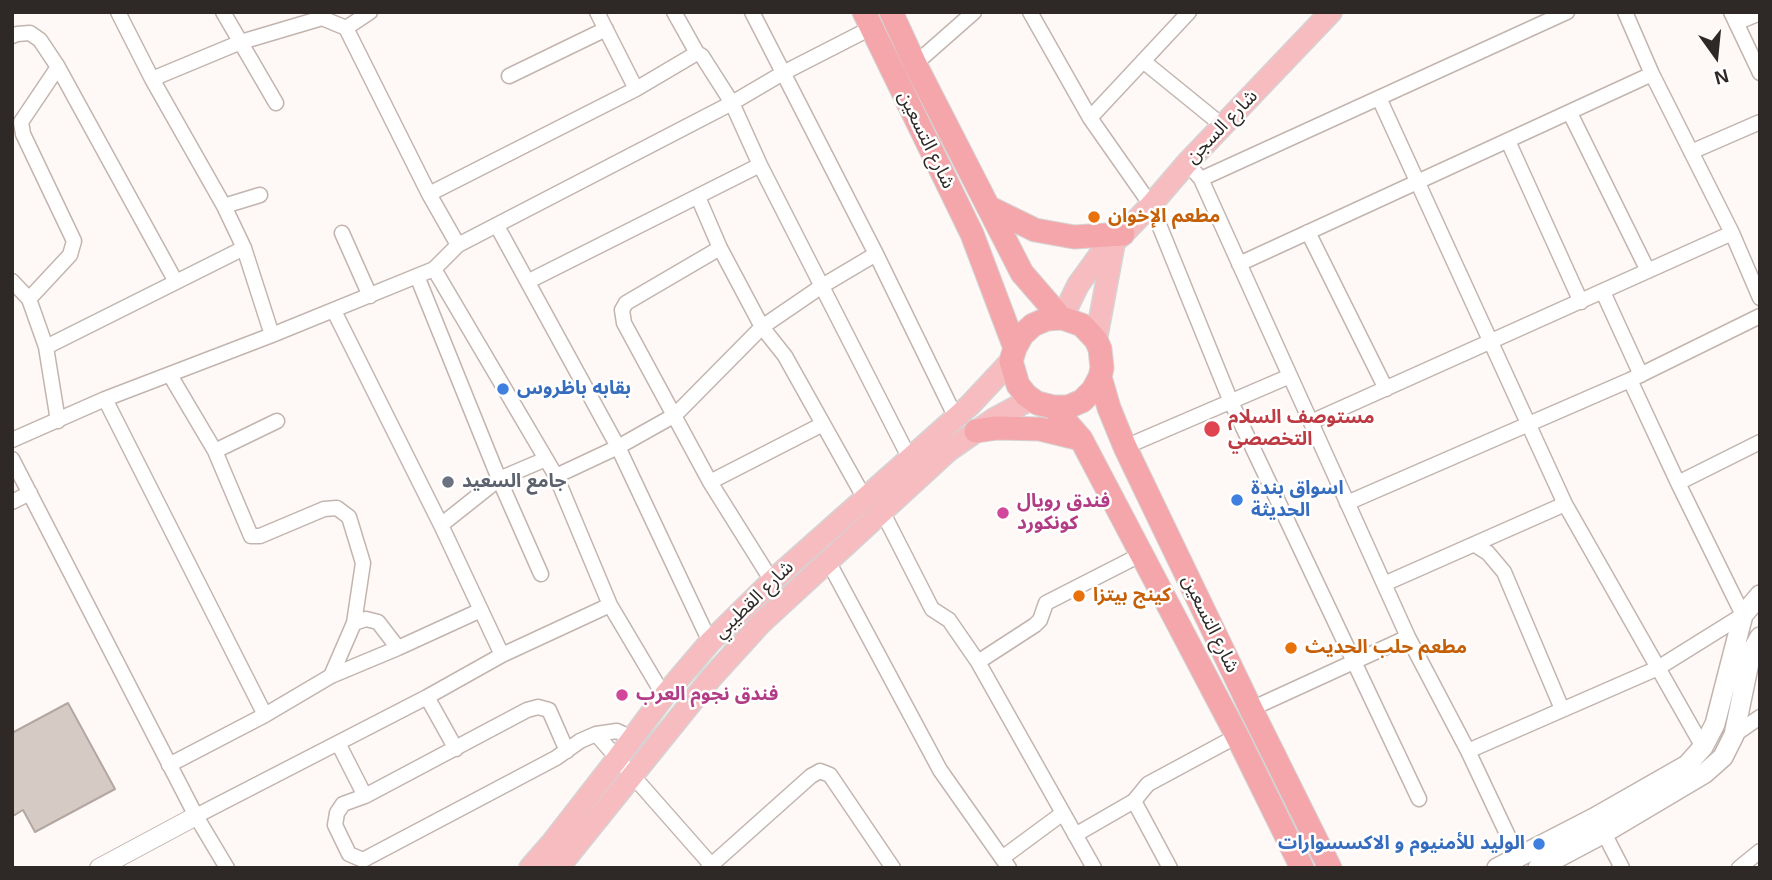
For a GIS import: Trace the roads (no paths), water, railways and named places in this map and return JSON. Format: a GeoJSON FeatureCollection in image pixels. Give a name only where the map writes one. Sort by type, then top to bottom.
{"type":"FeatureCollection","features":[{"type":"Feature","properties":{"kind":"highway","name":"شارع التسعين"},"geometry":{"type":"LineString","coordinates":[[891,12],[1022,273],[1062,318]]}},
{"type":"Feature","properties":{"kind":"highway","name":"شارع التسعين"},"geometry":{"type":"LineString","coordinates":[[867,20],[972,234],[1013,355]]}},
{"type":"Feature","properties":{"kind":"highway"},"geometry":{"type":"LineString","coordinates":[[988,207],[1035,230],[1074,237],[1119,238]]}},
{"type":"Feature","properties":{"kind":"highway"},"geometry":{"type":"LineString","coordinates":[[1062,318],[1082,325],[1096,340],[1102,358],[1100,377],[1093,390],[1082,401],[1068,407],[1053,407],[1037,403],[1018,385],[1013,355],[1022,335],[1033,325],[1046,319],[1062,318]]}},
{"type":"Feature","properties":{"kind":"highway","name":"شارع التسعين"},"geometry":{"type":"LineString","coordinates":[[1100,377],[1125,447],[1330,868]]}},
{"type":"Feature","properties":{"kind":"highway","name":"شارع التسعين"},"geometry":{"type":"LineString","coordinates":[[1053,407],[1081,439],[1237,736],[1302,868]]}},
{"type":"Feature","properties":{"kind":"highway"},"geometry":{"type":"LineString","coordinates":[[976,431],[997,428],[1040,429],[1081,439]]}},
{"type":"Feature","properties":{"kind":"main road","name":"شارع السجن"},"geometry":{"type":"LineString","coordinates":[[1062,318],[1078,285],[1099,257],[1151,205],[1194,171],[1223,126],[1324,15]]}},
{"type":"Feature","properties":{"kind":"main road"},"geometry":{"type":"LineString","coordinates":[[1096,340],[1119,238]]}},
{"type":"Feature","properties":{"kind":"main road","name":"شارع القطيبي"},"geometry":{"type":"LineString","coordinates":[[530,868],[664,696],[710,642],[772,581],[873,505],[915,468],[956,418],[985,391],[1013,355]]}},
{"type":"Feature","properties":{"kind":"main road","name":"شارع القطيبي"},"geometry":{"type":"LineString","coordinates":[[915,468],[948,451],[1003,413],[1031,399]]}},
{"type":"Feature","properties":{"kind":"main road","name":"شارع القطيبي"},"geometry":{"type":"LineString","coordinates":[[563,866],[711,678],[769,616],[828,561],[873,505]]}},
{"type":"Feature","properties":{"kind":"main road"},"geometry":{"type":"LineString","coordinates":[[1497,868],[1687,765],[1703,747],[1715,724],[1743,615],[1760,595]]}},
{"type":"Feature","properties":{"kind":"main road"},"geometry":{"type":"LineString","coordinates":[[1538,868],[1705,774],[1723,757],[1734,735],[1751,653],[1760,637]]}},
{"type":"Feature","properties":{"kind":"street"},"geometry":{"type":"LineString","coordinates":[[118,12],[152,79],[225,206],[244,248],[272,335]]}},
{"type":"Feature","properties":{"kind":"street"},"geometry":{"type":"LineString","coordinates":[[223,12],[276,103]]}},
{"type":"Feature","properties":{"kind":"street"},"geometry":{"type":"LineString","coordinates":[[346,27],[370,12]]}},
{"type":"Feature","properties":{"kind":"street"},"geometry":{"type":"LineString","coordinates":[[597,12],[636,89]]}},
{"type":"Feature","properties":{"kind":"street"},"geometry":{"type":"LineString","coordinates":[[674,12],[697,53],[702,55],[732,103],[915,468]]}},
{"type":"Feature","properties":{"kind":"street"},"geometry":{"type":"LineString","coordinates":[[752,12],[876,254],[956,418]]}},
{"type":"Feature","properties":{"kind":"street"},"geometry":{"type":"LineString","coordinates":[[915,64],[974,12]]}},
{"type":"Feature","properties":{"kind":"street"},"geometry":{"type":"LineString","coordinates":[[1030,12],[1090,118],[1151,205],[1231,402],[1419,799]]}},
{"type":"Feature","properties":{"kind":"street"},"geometry":{"type":"LineString","coordinates":[[1090,118],[1189,12]]}},
{"type":"Feature","properties":{"kind":"street"},"geometry":{"type":"LineString","coordinates":[[1518,857],[1468,751],[1408,637],[1194,171],[1379,98],[1567,12]]}},
{"type":"Feature","properties":{"kind":"street"},"geometry":{"type":"LineString","coordinates":[[1625,12],[1652,74],[1732,233],[1760,298]]}},
{"type":"Feature","properties":{"kind":"street"},"geometry":{"type":"LineString","coordinates":[[1760,13],[1734,18],[1760,73]]}},
{"type":"Feature","properties":{"kind":"street"},"geometry":{"type":"LineString","coordinates":[[152,79],[241,42],[320,15],[346,27],[457,246]]}},
{"type":"Feature","properties":{"kind":"street"},"geometry":{"type":"LineString","coordinates":[[12,440],[105,399],[334,311],[434,269],[457,246],[732,103],[867,20]]}},
{"type":"Feature","properties":{"kind":"street"},"geometry":{"type":"LineString","coordinates":[[509,76],[606,29]]}},
{"type":"Feature","properties":{"kind":"street"},"geometry":{"type":"LineString","coordinates":[[12,36],[30,33],[40,40],[58,67],[176,282]]}},
{"type":"Feature","properties":{"kind":"street"},"geometry":{"type":"LineString","coordinates":[[429,194],[636,89],[697,53]]}},
{"type":"Feature","properties":{"kind":"street"},"geometry":{"type":"LineString","coordinates":[[1143,61],[1223,126]]}},
{"type":"Feature","properties":{"kind":"street"},"geometry":{"type":"LineString","coordinates":[[29,299],[70,255],[74,241],[23,134],[21,122],[58,67]]}},
{"type":"Feature","properties":{"kind":"street"},"geometry":{"type":"LineString","coordinates":[[1239,264],[1652,74]]}},
{"type":"Feature","properties":{"kind":"street"},"geometry":{"type":"LineString","coordinates":[[1379,98],[1565,504],[1703,747]]}},
{"type":"Feature","properties":{"kind":"street"},"geometry":{"type":"LineString","coordinates":[[1570,113],[1648,271]]}},
{"type":"Feature","properties":{"kind":"street"},"geometry":{"type":"LineString","coordinates":[[1691,152],[1760,122]]}},
{"type":"Feature","properties":{"kind":"street"},"geometry":{"type":"LineString","coordinates":[[1508,141],[1581,302]]}},
{"type":"Feature","properties":{"kind":"street"},"geometry":{"type":"LineString","coordinates":[[528,281],[761,164]]}},
{"type":"Feature","properties":{"kind":"street"},"geometry":{"type":"LineString","coordinates":[[225,206],[260,195]]}},
{"type":"Feature","properties":{"kind":"street"},"geometry":{"type":"LineString","coordinates":[[698,197],[720,248],[762,327],[785,356],[932,609],[949,620],[978,662],[1091,867]]}},
{"type":"Feature","properties":{"kind":"street"},"geometry":{"type":"LineString","coordinates":[[497,226],[618,447],[710,642]]}},
{"type":"Feature","properties":{"kind":"street"},"geometry":{"type":"LineString","coordinates":[[1308,232],[1386,389]]}},
{"type":"Feature","properties":{"kind":"street"},"geometry":{"type":"LineString","coordinates":[[342,233],[370,296]]}},
{"type":"Feature","properties":{"kind":"street"},"geometry":{"type":"LineString","coordinates":[[1311,422],[1732,233]]}},
{"type":"Feature","properties":{"kind":"street"},"geometry":{"type":"LineString","coordinates":[[46,347],[244,248]]}},
{"type":"Feature","properties":{"kind":"street"},"geometry":{"type":"LineString","coordinates":[[720,248],[626,303],[622,310],[624,323],[710,482],[772,581]]}},
{"type":"Feature","properties":{"kind":"street"},"geometry":{"type":"LineString","coordinates":[[556,476],[618,447],[675,415],[762,327],[822,286],[876,254]]}},
{"type":"Feature","properties":{"kind":"street"},"geometry":{"type":"LineString","coordinates":[[434,269],[547,459],[610,605],[664,696]]}},
{"type":"Feature","properties":{"kind":"street"},"geometry":{"type":"LineString","coordinates":[[417,276],[499,480],[541,574]]}},
{"type":"Feature","properties":{"kind":"street"},"geometry":{"type":"LineString","coordinates":[[12,281],[29,299],[46,347],[58,421]]}},
{"type":"Feature","properties":{"kind":"street"},"geometry":{"type":"LineString","coordinates":[[1468,751],[1658,668],[1743,615],[1678,483],[1604,292]]}},
{"type":"Feature","properties":{"kind":"street"},"geometry":{"type":"LineString","coordinates":[[334,311],[502,655]]}},
{"type":"Feature","properties":{"kind":"street"},"geometry":{"type":"LineString","coordinates":[[1347,503],[1636,377],[1760,316]]}},
{"type":"Feature","properties":{"kind":"street"},"geometry":{"type":"LineString","coordinates":[[170,375],[215,451],[250,536],[260,536],[324,509],[337,508],[349,517],[363,563],[355,623],[331,676]]}},
{"type":"Feature","properties":{"kind":"street"},"geometry":{"type":"LineString","coordinates":[[1125,447],[1290,376]]}},
{"type":"Feature","properties":{"kind":"street"},"geometry":{"type":"LineString","coordinates":[[105,399],[265,715]]}},
{"type":"Feature","properties":{"kind":"street"},"geometry":{"type":"LineString","coordinates":[[215,451],[277,421]]}},
{"type":"Feature","properties":{"kind":"street"},"geometry":{"type":"LineString","coordinates":[[710,482],[823,424]]}},
{"type":"Feature","properties":{"kind":"street"},"geometry":{"type":"LineString","coordinates":[[1678,483],[1760,442]]}},
{"type":"Feature","properties":{"kind":"street"},"geometry":{"type":"LineString","coordinates":[[12,459],[169,765],[227,868]]}},
{"type":"Feature","properties":{"kind":"street"},"geometry":{"type":"LineString","coordinates":[[440,525],[499,480],[547,459]]}},
{"type":"Feature","properties":{"kind":"street"},"geometry":{"type":"LineString","coordinates":[[12,502],[30,493]]}},
{"type":"Feature","properties":{"kind":"street"},"geometry":{"type":"LineString","coordinates":[[1384,583],[1565,504]]}},
{"type":"Feature","properties":{"kind":"street"},"geometry":{"type":"LineString","coordinates":[[1474,544],[1488,553],[1504,572],[1562,709]]}},
{"type":"Feature","properties":{"kind":"street"},"geometry":{"type":"LineString","coordinates":[[978,662],[1035,625],[1040,620],[1046,603],[1142,554]]}},
{"type":"Feature","properties":{"kind":"street"},"geometry":{"type":"LineString","coordinates":[[828,561],[940,770],[1005,863],[1063,813]]}},
{"type":"Feature","properties":{"kind":"street"},"geometry":{"type":"LineString","coordinates":[[99,868],[502,655],[610,605]]}},
{"type":"Feature","properties":{"kind":"street"},"geometry":{"type":"LineString","coordinates":[[169,765],[265,715],[331,676],[481,610]]}},
{"type":"Feature","properties":{"kind":"street"},"geometry":{"type":"LineString","coordinates":[[355,623],[366,619],[378,622],[398,648]]}},
{"type":"Feature","properties":{"kind":"street"},"geometry":{"type":"LineString","coordinates":[[1251,709],[1408,637]]}},
{"type":"Feature","properties":{"kind":"street"},"geometry":{"type":"LineString","coordinates":[[427,697],[456,749]]}},
{"type":"Feature","properties":{"kind":"street"},"geometry":{"type":"LineString","coordinates":[[567,751],[549,710],[527,710],[365,796],[343,804],[337,813],[335,825],[349,855],[363,860],[556,758],[567,751],[580,741],[596,734],[617,731],[632,738]]}},
{"type":"Feature","properties":{"kind":"street"},"geometry":{"type":"LineString","coordinates":[[1734,735],[1760,718]]}},
{"type":"Feature","properties":{"kind":"street"},"geometry":{"type":"LineString","coordinates":[[596,734],[711,867],[811,776],[820,771],[830,775],[892,868]]}},
{"type":"Feature","properties":{"kind":"street"},"geometry":{"type":"LineString","coordinates":[[1075,835],[1133,801],[1148,784],[1237,736]]}},
{"type":"Feature","properties":{"kind":"street"},"geometry":{"type":"LineString","coordinates":[[338,743],[365,796]]}},
{"type":"Feature","properties":{"kind":"street"},"geometry":{"type":"LineString","coordinates":[[1133,801],[1170,868]]}},
{"type":"Feature","properties":{"kind":"street"},"geometry":{"type":"LineString","coordinates":[[1604,832],[1622,868]]}},
{"type":"Feature","properties":{"kind":"street"},"geometry":{"type":"LineString","coordinates":[[1739,868],[1760,851]]}},
{"type":"Feature","properties":{"kind":"place","name":"مطعم الإخوان"},"geometry":{"type":"Point","coordinates":[1094,217]}},
{"type":"Feature","properties":{"kind":"place","name":"بقابه باظروس"},"geometry":{"type":"Point","coordinates":[503,389]}},
{"type":"Feature","properties":{"kind":"place","name":"مستوصف السلام التخصصي"},"geometry":{"type":"Point","coordinates":[1212,429]}},
{"type":"Feature","properties":{"kind":"place","name":"جامع السعيد"},"geometry":{"type":"Point","coordinates":[448,482]}},
{"type":"Feature","properties":{"kind":"place","name":"اسواق بندة الحديثة"},"geometry":{"type":"Point","coordinates":[1237,500]}},
{"type":"Feature","properties":{"kind":"place","name":"فندق رويال كونكورد"},"geometry":{"type":"Point","coordinates":[1003,513]}},
{"type":"Feature","properties":{"kind":"place","name":"كينج بيتزا"},"geometry":{"type":"Point","coordinates":[1079,596]}},
{"type":"Feature","properties":{"kind":"place","name":"مطعم حلب الحديث"},"geometry":{"type":"Point","coordinates":[1291,648]}},
{"type":"Feature","properties":{"kind":"place","name":"فندق نجوم العرب"},"geometry":{"type":"Point","coordinates":[622,695]}},
{"type":"Feature","properties":{"kind":"place","name":"الوليد للأمنيوم و الاكسسوارات"},"geometry":{"type":"Point","coordinates":[1539,844]}}]}
